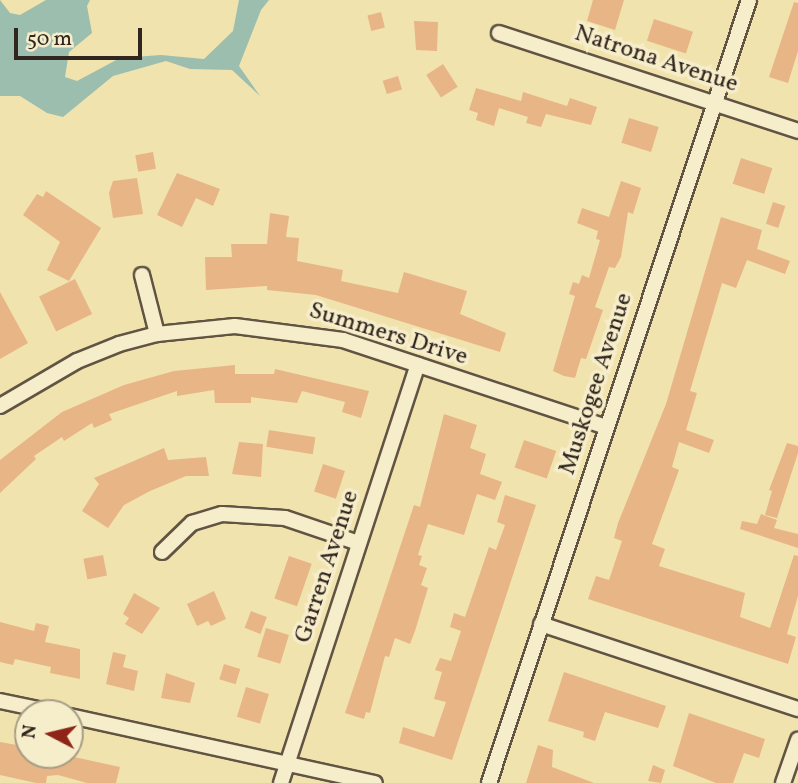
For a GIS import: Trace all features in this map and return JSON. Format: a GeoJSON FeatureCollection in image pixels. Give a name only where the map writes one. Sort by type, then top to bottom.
{"type":"FeatureCollection","features":[{"type":"Feature","properties":{"kind":"street","name":"Muskogee Avenue"},"geometry":{"type":"LineString","coordinates":[[489,783],[748,0]]}},
{"type":"Feature","properties":{"kind":"street","name":"Natrona Avenue"},"geometry":{"type":"LineString","coordinates":[[499,33],[798,131]]}},
{"type":"Feature","properties":{"kind":"street"},"geometry":{"type":"LineString","coordinates":[[142,275],[157,334]]}},
{"type":"Feature","properties":{"kind":"street","name":"Summers Drive"},"geometry":{"type":"LineString","coordinates":[[0,406],[77,361],[157,334],[235,326],[274,328],[343,340],[606,427]]}},
{"type":"Feature","properties":{"kind":"street","name":"Garren Avenue"},"geometry":{"type":"LineString","coordinates":[[281,783],[418,365]]}},
{"type":"Feature","properties":{"kind":"street"},"geometry":{"type":"LineString","coordinates":[[162,552],[192,523],[222,514],[285,518],[359,544]]}},
{"type":"Feature","properties":{"kind":"street"},"geometry":{"type":"LineString","coordinates":[[541,624],[798,709]]}},
{"type":"Feature","properties":{"kind":"street"},"geometry":{"type":"LineString","coordinates":[[84,719],[375,783]]}},
{"type":"Feature","properties":{"kind":"street"},"geometry":{"type":"LineString","coordinates":[[783,783],[798,740]]}},
{"type":"Feature","properties":{"kind":"shaded area"},"geometry":{"type":"Polygon","coordinates":[[[0,0],[10,13],[20,15],[46,0],[90,0],[87,6],[92,33],[69,52],[65,77],[77,81],[120,58],[161,55],[204,59],[233,31],[239,0],[269,0],[261,10],[239,66],[260,96],[232,70],[190,69],[166,61],[113,76],[63,117],[47,113],[20,96],[0,96],[0,0]]]}},
{"type":"Feature","properties":{"kind":"building"},"geometry":{"type":"Polygon","coordinates":[[[593,0],[624,0],[615,30],[587,21],[593,0]]]}},
{"type":"Feature","properties":{"kind":"building"},"geometry":{"type":"Polygon","coordinates":[[[794,2],[798,3],[798,51],[788,83],[769,77],[794,2]]]}},
{"type":"Feature","properties":{"kind":"building"},"geometry":{"type":"Polygon","coordinates":[[[381,12],[385,28],[371,31],[367,15],[381,12]]]}},
{"type":"Feature","properties":{"kind":"building"},"geometry":{"type":"Polygon","coordinates":[[[654,19],[693,32],[686,54],[647,41],[654,19]]]}},
{"type":"Feature","properties":{"kind":"building"},"geometry":{"type":"Polygon","coordinates":[[[414,21],[438,22],[437,51],[416,50],[414,21]]]}},
{"type":"Feature","properties":{"kind":"building"},"geometry":{"type":"Polygon","coordinates":[[[443,64],[458,87],[441,98],[426,75],[443,64]]]}},
{"type":"Feature","properties":{"kind":"building"},"geometry":{"type":"Polygon","coordinates":[[[398,76],[402,89],[387,94],[383,81],[398,76]]]}},
{"type":"Feature","properties":{"kind":"building"},"geometry":{"type":"Polygon","coordinates":[[[476,88],[521,101],[523,92],[567,106],[570,98],[597,107],[591,125],[546,114],[541,127],[526,123],[528,117],[499,108],[494,126],[476,120],[478,113],[469,110],[476,88]]]}},
{"type":"Feature","properties":{"kind":"building"},"geometry":{"type":"Polygon","coordinates":[[[629,118],[659,127],[651,152],[621,143],[629,118]]]}},
{"type":"Feature","properties":{"kind":"building"},"geometry":{"type":"Polygon","coordinates":[[[153,152],[156,169],[138,172],[135,155],[153,152]]]}},
{"type":"Feature","properties":{"kind":"building"},"geometry":{"type":"Polygon","coordinates":[[[741,158],[772,168],[764,194],[733,184],[741,158]]]}},
{"type":"Feature","properties":{"kind":"building"},"geometry":{"type":"Polygon","coordinates":[[[177,173],[220,189],[213,206],[196,198],[182,227],[157,215],[177,173]]]}},
{"type":"Feature","properties":{"kind":"building"},"geometry":{"type":"Polygon","coordinates":[[[137,178],[143,214],[113,218],[109,193],[113,181],[137,178]]]}},
{"type":"Feature","properties":{"kind":"building"},"geometry":{"type":"Polygon","coordinates":[[[621,181],[641,188],[633,214],[628,212],[621,257],[615,268],[609,267],[595,307],[603,310],[586,359],[581,358],[575,378],[564,376],[553,371],[575,296],[569,294],[573,282],[579,284],[582,275],[589,278],[600,240],[596,239],[598,231],[577,223],[582,208],[609,217],[621,181]]]}},
{"type":"Feature","properties":{"kind":"building"},"geometry":{"type":"Polygon","coordinates":[[[46,191],[101,228],[69,281],[47,270],[60,242],[23,215],[37,194],[43,197],[46,191]]]}},
{"type":"Feature","properties":{"kind":"building"},"geometry":{"type":"Polygon","coordinates":[[[773,202],[785,206],[778,228],[766,224],[773,202]]]}},
{"type":"Feature","properties":{"kind":"building"},"geometry":{"type":"Polygon","coordinates":[[[270,213],[289,216],[286,237],[299,238],[297,261],[343,270],[341,281],[398,293],[404,272],[467,291],[460,314],[506,333],[500,352],[316,295],[267,290],[267,286],[206,290],[205,257],[232,257],[231,244],[267,244],[270,213]]]}},
{"type":"Feature","properties":{"kind":"building"},"geometry":{"type":"Polygon","coordinates":[[[721,217],[762,230],[757,249],[790,261],[785,274],[747,260],[736,288],[722,283],[690,391],[697,393],[686,430],[714,440],[709,453],[679,442],[672,467],[679,470],[652,544],[665,549],[659,566],[745,593],[740,617],[770,628],[794,555],[798,556],[798,596],[787,634],[796,637],[788,664],[588,599],[596,576],[609,580],[622,541],[614,538],[618,523],[666,404],[721,217]]]}},
{"type":"Feature","properties":{"kind":"building"},"geometry":{"type":"Polygon","coordinates":[[[75,279],[92,314],[56,332],[39,297],[75,279]]]}},
{"type":"Feature","properties":{"kind":"building"},"geometry":{"type":"Polygon","coordinates":[[[0,292],[28,343],[0,359],[0,292]]]}},
{"type":"Feature","properties":{"kind":"building"},"geometry":{"type":"Polygon","coordinates":[[[235,365],[235,374],[274,374],[275,369],[369,391],[361,418],[342,412],[345,402],[302,391],[297,403],[251,397],[251,403],[215,403],[214,390],[177,396],[177,391],[109,414],[112,420],[94,428],[92,423],[64,441],[62,437],[34,456],[36,459],[0,493],[0,460],[62,412],[124,385],[174,371],[235,365]]]}},
{"type":"Feature","properties":{"kind":"building"},"geometry":{"type":"Polygon","coordinates":[[[444,414],[477,425],[470,448],[486,454],[480,474],[502,482],[495,500],[477,494],[464,535],[428,524],[418,555],[422,556],[419,565],[427,568],[421,585],[428,588],[415,631],[410,644],[395,638],[389,657],[385,656],[370,713],[366,712],[364,719],[345,713],[414,505],[420,507],[444,414]]]}},
{"type":"Feature","properties":{"kind":"building"},"geometry":{"type":"Polygon","coordinates":[[[269,430],[315,437],[313,454],[266,447],[269,430]]]}},
{"type":"Feature","properties":{"kind":"building"},"geometry":{"type":"Polygon","coordinates":[[[524,440],[556,451],[547,478],[515,467],[524,440]]]}},
{"type":"Feature","properties":{"kind":"building"},"geometry":{"type":"Polygon","coordinates":[[[239,442],[263,444],[261,477],[232,474],[239,442]]]}},
{"type":"Feature","properties":{"kind":"building"},"geometry":{"type":"Polygon","coordinates":[[[787,443],[798,446],[798,453],[777,518],[765,515],[772,491],[769,490],[787,443]]]}},
{"type":"Feature","properties":{"kind":"building"},"geometry":{"type":"Polygon","coordinates":[[[164,448],[168,460],[206,457],[209,476],[186,476],[150,491],[124,505],[108,528],[82,511],[99,484],[94,478],[164,448]]]}},
{"type":"Feature","properties":{"kind":"building"},"geometry":{"type":"Polygon","coordinates":[[[323,464],[345,471],[336,499],[314,492],[323,464]]]}},
{"type":"Feature","properties":{"kind":"building"},"geometry":{"type":"Polygon","coordinates":[[[505,495],[536,505],[452,760],[399,743],[403,727],[434,737],[446,702],[434,699],[442,672],[435,670],[440,658],[451,661],[461,631],[450,627],[454,613],[465,617],[489,547],[496,550],[505,525],[497,522],[505,495]]]}},
{"type":"Feature","properties":{"kind":"building"},"geometry":{"type":"Polygon","coordinates":[[[761,514],[777,520],[774,528],[798,534],[798,548],[740,529],[742,521],[757,524],[761,514]]]}},
{"type":"Feature","properties":{"kind":"building"},"geometry":{"type":"Polygon","coordinates":[[[103,555],[107,576],[87,579],[83,559],[103,555]]]}},
{"type":"Feature","properties":{"kind":"building"},"geometry":{"type":"Polygon","coordinates":[[[289,556],[312,564],[297,606],[274,599],[289,556]]]}},
{"type":"Feature","properties":{"kind":"building"},"geometry":{"type":"Polygon","coordinates":[[[214,591],[226,619],[211,626],[208,621],[197,626],[187,604],[214,591]]]}},
{"type":"Feature","properties":{"kind":"building"},"geometry":{"type":"Polygon","coordinates":[[[134,593],[160,608],[142,634],[125,624],[129,618],[123,614],[134,593]]]}},
{"type":"Feature","properties":{"kind":"building"},"geometry":{"type":"Polygon","coordinates":[[[251,611],[267,617],[260,634],[245,628],[251,611]]]}},
{"type":"Feature","properties":{"kind":"building"},"geometry":{"type":"Polygon","coordinates":[[[0,622],[34,631],[36,623],[49,626],[45,642],[80,649],[80,679],[50,673],[51,667],[15,659],[13,665],[0,662],[0,622]]]}},
{"type":"Feature","properties":{"kind":"building"},"geometry":{"type":"Polygon","coordinates":[[[266,628],[289,635],[280,664],[257,657],[266,628]]]}},
{"type":"Feature","properties":{"kind":"building"},"geometry":{"type":"Polygon","coordinates":[[[113,652],[126,655],[123,667],[138,671],[134,691],[106,684],[113,652]]]}},
{"type":"Feature","properties":{"kind":"building"},"geometry":{"type":"Polygon","coordinates":[[[224,664],[240,669],[236,684],[219,679],[224,664]]]}},
{"type":"Feature","properties":{"kind":"building"},"geometry":{"type":"Polygon","coordinates":[[[564,672],[666,706],[658,728],[605,712],[595,741],[583,737],[584,732],[548,721],[564,672]]]}},
{"type":"Feature","properties":{"kind":"building"},"geometry":{"type":"Polygon","coordinates":[[[166,673],[195,683],[190,703],[161,698],[166,673]]]}},
{"type":"Feature","properties":{"kind":"building"},"geometry":{"type":"Polygon","coordinates":[[[246,687],[269,694],[260,724],[237,717],[246,687]]]}},
{"type":"Feature","properties":{"kind":"building"},"geometry":{"type":"Polygon","coordinates":[[[689,713],[765,739],[759,758],[744,753],[733,783],[716,783],[673,766],[689,713]]]}},
{"type":"Feature","properties":{"kind":"building"},"geometry":{"type":"Polygon","coordinates":[[[0,742],[14,744],[14,769],[84,769],[84,759],[120,767],[116,783],[87,783],[58,775],[47,776],[46,783],[36,783],[0,775],[0,742]]]}},
{"type":"Feature","properties":{"kind":"building"},"geometry":{"type":"Polygon","coordinates":[[[538,745],[553,750],[552,767],[594,783],[526,783],[538,745]]]}},
{"type":"Feature","properties":{"kind":"building"},"geometry":{"type":"Polygon","coordinates":[[[653,765],[665,770],[661,783],[648,781],[653,765]]]}}]}
